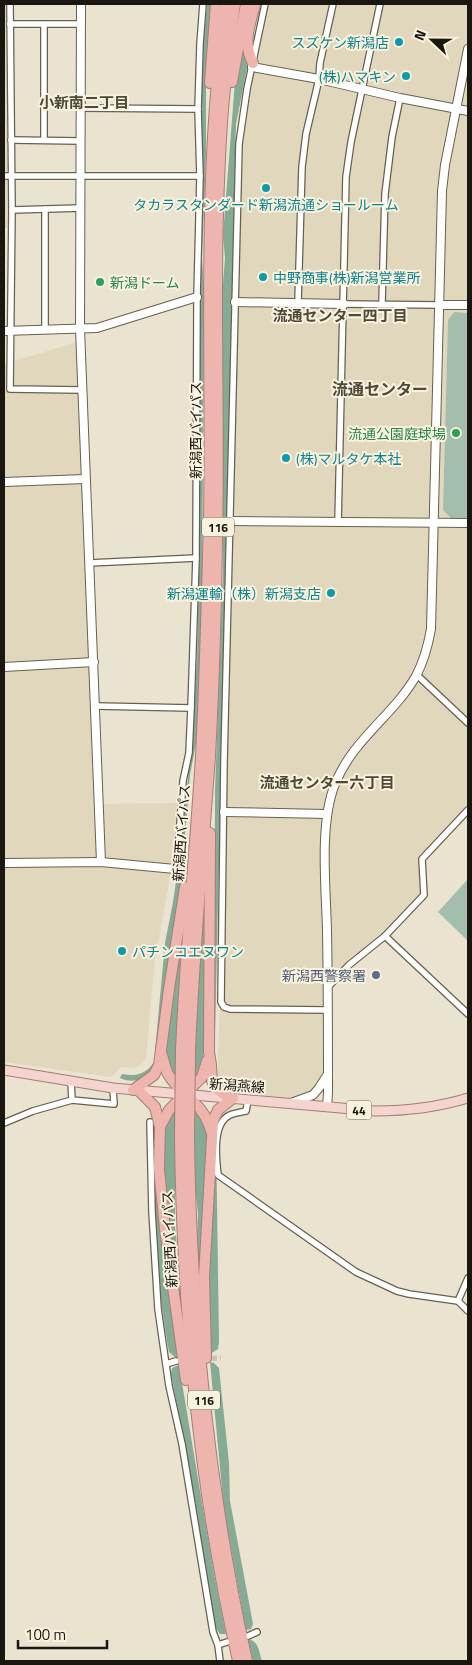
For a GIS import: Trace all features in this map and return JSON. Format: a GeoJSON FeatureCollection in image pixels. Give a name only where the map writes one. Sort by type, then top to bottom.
{"type":"FeatureCollection","features":[{"type":"Feature","properties":{"kind":"highway"},"geometry":{"type":"LineString","coordinates":[[212,142],[210,82],[216,4]]}},
{"type":"Feature","properties":{"kind":"highway","name":"新潟西バイパス"},"geometry":{"type":"LineString","coordinates":[[205,759],[209,515],[209,268],[212,142],[226,4]]}},
{"type":"Feature","properties":{"kind":"highway","name":"新潟西バイパス"},"geometry":{"type":"LineString","coordinates":[[235,4],[224,95],[219,196],[218,525],[215,654],[205,759],[194,964],[186,1051],[184,1137],[204,1444],[220,1571],[238,1661]]}},
{"type":"Feature","properties":{"kind":"highway"},"geometry":{"type":"LineString","coordinates":[[219,196],[233,71],[246,4]]}},
{"type":"Feature","properties":{"kind":"highway"},"geometry":{"type":"LineString","coordinates":[[252,65],[246,46],[255,4]]}},
{"type":"Feature","properties":{"kind":"highway"},"geometry":{"type":"LineString","coordinates":[[204,1444],[209,1391],[204,1286],[212,1135],[216,1112],[231,1098],[216,1088],[212,1081],[209,1052],[208,929],[210,849],[205,759]]}},
{"type":"Feature","properties":{"kind":"highway"},"geometry":{"type":"LineString","coordinates":[[204,1444],[188,1392],[165,1229],[159,1169],[160,1127],[155,1107],[135,1090],[154,1075],[162,1052],[169,989],[205,759]]}},
{"type":"Feature","properties":{"kind":"highway"},"geometry":{"type":"LineString","coordinates":[[162,1052],[168,1074],[204,1113],[212,1135]]}},
{"type":"Feature","properties":{"kind":"highway"},"geometry":{"type":"LineString","coordinates":[[160,1127],[169,1110],[202,1077],[209,1052]]}},
{"type":"Feature","properties":{"kind":"highway","name":"新潟西バイパス"},"geometry":{"type":"LineString","coordinates":[[204,1444],[247,1661]]}},
{"type":"Feature","properties":{"kind":"main road","name":"新潟燕線"},"geometry":{"type":"LineString","coordinates":[[4,1070],[113,1088],[375,1111],[433,1106],[468,1098]]}},
{"type":"Feature","properties":{"kind":"street"},"geometry":{"type":"LineString","coordinates":[[10,4],[12,210],[7,331],[10,389],[81,390]]}},
{"type":"Feature","properties":{"kind":"street"},"geometry":{"type":"LineString","coordinates":[[81,4],[81,390],[96,706],[101,862]]}},
{"type":"Feature","properties":{"kind":"street"},"geometry":{"type":"LineString","coordinates":[[4,863],[101,862],[175,869],[183,781],[189,753],[196,558],[197,297],[200,176],[198,109],[203,4]]}},
{"type":"Feature","properties":{"kind":"street"},"geometry":{"type":"LineString","coordinates":[[265,4],[243,111],[239,144],[220,998],[222,1005],[230,1010],[327,1010]]}},
{"type":"Feature","properties":{"kind":"street"},"geometry":{"type":"LineString","coordinates":[[298,302],[302,167],[306,134],[319,79],[320,63],[333,4]]}},
{"type":"Feature","properties":{"kind":"street"},"geometry":{"type":"LineString","coordinates":[[338,523],[346,178],[351,142],[380,4]]}},
{"type":"Feature","properties":{"kind":"street"},"geometry":{"type":"LineString","coordinates":[[10,24],[80,24]]}},
{"type":"Feature","properties":{"kind":"street"},"geometry":{"type":"LineString","coordinates":[[44,25],[44,140]]}},
{"type":"Feature","properties":{"kind":"street"},"geometry":{"type":"LineString","coordinates":[[327,1107],[328,987],[325,855],[327,814],[334,786],[352,752],[402,696],[416,675],[426,654],[431,629],[442,191],[445,165],[468,49]]}},
{"type":"Feature","properties":{"kind":"street"},"geometry":{"type":"LineString","coordinates":[[252,65],[468,111]]}},
{"type":"Feature","properties":{"kind":"street"},"geometry":{"type":"LineString","coordinates":[[382,303],[385,194],[392,137],[400,98]]}},
{"type":"Feature","properties":{"kind":"street"},"geometry":{"type":"LineString","coordinates":[[80,108],[198,109]]}},
{"type":"Feature","properties":{"kind":"street"},"geometry":{"type":"LineString","coordinates":[[11,140],[80,140]]}},
{"type":"Feature","properties":{"kind":"street"},"geometry":{"type":"LineString","coordinates":[[4,176],[200,176]]}},
{"type":"Feature","properties":{"kind":"street"},"geometry":{"type":"LineString","coordinates":[[12,210],[81,208]]}},
{"type":"Feature","properties":{"kind":"street"},"geometry":{"type":"LineString","coordinates":[[45,209],[45,330]]}},
{"type":"Feature","properties":{"kind":"street"},"geometry":{"type":"LineString","coordinates":[[7,331],[97,328],[197,297]]}},
{"type":"Feature","properties":{"kind":"street"},"geometry":{"type":"LineString","coordinates":[[236,302],[382,303],[468,306]]}},
{"type":"Feature","properties":{"kind":"street"},"geometry":{"type":"LineString","coordinates":[[4,482],[85,479]]}},
{"type":"Feature","properties":{"kind":"street"},"geometry":{"type":"LineString","coordinates":[[230,521],[468,524]]}},
{"type":"Feature","properties":{"kind":"street"},"geometry":{"type":"LineString","coordinates":[[89,563],[196,558]]}},
{"type":"Feature","properties":{"kind":"street"},"geometry":{"type":"LineString","coordinates":[[4,667],[94,662]]}},
{"type":"Feature","properties":{"kind":"street"},"geometry":{"type":"LineString","coordinates":[[416,675],[468,723]]}},
{"type":"Feature","properties":{"kind":"street"},"geometry":{"type":"LineString","coordinates":[[96,706],[191,708]]}},
{"type":"Feature","properties":{"kind":"street"},"geometry":{"type":"LineString","coordinates":[[328,987],[349,965],[385,936],[424,895],[422,860],[468,810]]}},
{"type":"Feature","properties":{"kind":"street"},"geometry":{"type":"LineString","coordinates":[[224,812],[327,814]]}},
{"type":"Feature","properties":{"kind":"street"},"geometry":{"type":"LineString","coordinates":[[385,936],[468,1014]]}},
{"type":"Feature","properties":{"kind":"street"},"geometry":{"type":"LineString","coordinates":[[291,1103],[313,1094],[328,1074]]}},
{"type":"Feature","properties":{"kind":"street"},"geometry":{"type":"LineString","coordinates":[[70,1082],[72,1100]]}},
{"type":"Feature","properties":{"kind":"street"},"geometry":{"type":"LineString","coordinates":[[4,1123],[33,1111],[72,1100],[114,1104],[113,1088]]}},
{"type":"Feature","properties":{"kind":"street"},"geometry":{"type":"LineString","coordinates":[[248,1100],[246,1111],[230,1115],[218,1131],[216,1161],[218,1174],[356,1272],[410,1294],[458,1301],[468,1311]]}},
{"type":"Feature","properties":{"kind":"street"},"geometry":{"type":"LineString","coordinates":[[150,1122],[154,1259],[158,1309],[169,1386],[182,1444],[212,1632],[218,1645],[220,1661]]}},
{"type":"Feature","properties":{"kind":"street"},"geometry":{"type":"LineString","coordinates":[[458,1301],[468,1278]]}},
{"type":"Feature","properties":{"kind":"street"},"geometry":{"type":"LineString","coordinates":[[166,1364],[176,1362]]}},
{"type":"Feature","properties":{"kind":"street"},"geometry":{"type":"LineString","coordinates":[[248,1636],[257,1632]]}},
{"type":"Feature","properties":{"kind":"street"},"geometry":{"type":"LineString","coordinates":[[218,1645],[227,1642]]}},
{"type":"Feature","properties":{"kind":"shaded area"},"geometry":{"type":"Polygon","coordinates":[[[4,4],[6,4],[9,228],[4,228],[4,4]]]}},
{"type":"Feature","properties":{"kind":"shaded area"},"geometry":{"type":"Polygon","coordinates":[[[264,4],[468,4],[468,810],[422,860],[424,895],[328,987],[328,1074],[304,1102],[248,1100],[217,1088],[239,144],[264,4]]]}},
{"type":"Feature","properties":{"kind":"shaded area"},"geometry":{"type":"Polygon","coordinates":[[[78,342],[97,804],[177,803],[171,872],[155,959],[146,1058],[143,1063],[135,1068],[121,1067],[111,1077],[4,1062],[4,364],[78,342]]]}},
{"type":"Feature","properties":{"kind":"green space"},"geometry":{"type":"Polygon","coordinates":[[[207,4],[212,4],[206,64],[206,155],[202,258],[204,288],[202,611],[197,738],[190,775],[182,874],[158,1036],[156,1064],[148,1078],[130,1081],[120,1078],[122,1074],[140,1074],[154,1062],[165,943],[179,861],[191,750],[197,658],[200,531],[202,59],[207,4]]]}},
{"type":"Feature","properties":{"kind":"green space"},"geometry":{"type":"Polygon","coordinates":[[[242,47],[248,63],[236,124],[214,1078],[215,790],[223,572],[223,283],[225,258],[223,235],[235,81],[242,47]]]}},
{"type":"Feature","properties":{"kind":"green space"},"geometry":{"type":"Polygon","coordinates":[[[454,312],[468,313],[468,518],[451,518],[443,510],[448,320],[454,312]]]}},
{"type":"Feature","properties":{"kind":"green space"},"geometry":{"type":"Polygon","coordinates":[[[468,879],[468,941],[438,912],[468,879]]]}},
{"type":"Feature","properties":{"kind":"green space"},"geometry":{"type":"Polygon","coordinates":[[[205,891],[206,1027],[202,1066],[195,1080],[197,999],[205,891]]]}},
{"type":"Feature","properties":{"kind":"green space"},"geometry":{"type":"Polygon","coordinates":[[[183,924],[175,1081],[166,1063],[166,1039],[183,924]]]}},
{"type":"Feature","properties":{"kind":"green space"},"geometry":{"type":"Polygon","coordinates":[[[195,1107],[207,1126],[208,1142],[201,1311],[197,1242],[198,1213],[195,1188],[195,1107]]]}},
{"type":"Feature","properties":{"kind":"green space"},"geometry":{"type":"Polygon","coordinates":[[[175,1108],[175,1227],[181,1308],[164,1197],[164,1127],[175,1108]]]}},
{"type":"Feature","properties":{"kind":"green space"},"geometry":{"type":"Polygon","coordinates":[[[216,1132],[219,1342],[218,1349],[210,1354],[208,1292],[216,1132]]]}},
{"type":"Feature","properties":{"kind":"green space"},"geometry":{"type":"Polygon","coordinates":[[[153,1143],[158,1211],[179,1357],[175,1357],[169,1352],[161,1300],[155,1222],[153,1143]]]}},
{"type":"Feature","properties":{"kind":"green space"},"geometry":{"type":"Polygon","coordinates":[[[210,1362],[219,1368],[229,1463],[230,1501],[253,1624],[251,1629],[246,1630],[224,1510],[210,1362]]]}},
{"type":"Feature","properties":{"kind":"green space"},"geometry":{"type":"Polygon","coordinates":[[[179,1365],[226,1634],[220,1634],[215,1627],[171,1374],[172,1368],[179,1365]]]}},
{"type":"Feature","properties":{"kind":"green space"},"geometry":{"type":"Polygon","coordinates":[[[248,1639],[256,1644],[262,1661],[253,1661],[248,1639]]]}},
{"type":"Feature","properties":{"kind":"tunnel"},"geometry":{"type":"LineString","coordinates":[[203,1359],[221,1358]]}},
{"type":"Feature","properties":{"kind":"place","name":"スズケン新潟店"},"geometry":{"type":"Point","coordinates":[399,42]}},
{"type":"Feature","properties":{"kind":"place","name":"(株)ハマキン"},"geometry":{"type":"Point","coordinates":[406,76]}},
{"type":"Feature","properties":{"kind":"place","name":"タカラスタンダード新潟流通ショールーム"},"geometry":{"type":"Point","coordinates":[266,188]}},
{"type":"Feature","properties":{"kind":"place","name":"中野商事(株)新潟営業所"},"geometry":{"type":"Point","coordinates":[263,277]}},
{"type":"Feature","properties":{"kind":"place","name":"新潟ドーム"},"geometry":{"type":"Point","coordinates":[100,282]}},
{"type":"Feature","properties":{"kind":"place","name":"流通公園庭球場"},"geometry":{"type":"Point","coordinates":[456,433]}},
{"type":"Feature","properties":{"kind":"place","name":"(株)マルタケ本社"},"geometry":{"type":"Point","coordinates":[286,458]}},
{"type":"Feature","properties":{"kind":"place","name":"新潟運輸（株）新潟支店"},"geometry":{"type":"Point","coordinates":[331,593]}},
{"type":"Feature","properties":{"kind":"place","name":"パチンコエヌワン"},"geometry":{"type":"Point","coordinates":[122,951]}},
{"type":"Feature","properties":{"kind":"place","name":"新潟西警察署"},"geometry":{"type":"Point","coordinates":[376,975]}},
{"type":"Feature","properties":{"kind":"district","name":"小新南二丁目"},"geometry":{"type":"Point","coordinates":[84,102]}},
{"type":"Feature","properties":{"kind":"district","name":"流通センター四丁目"},"geometry":{"type":"Point","coordinates":[340,315]}},
{"type":"Feature","properties":{"kind":"district","name":"流通センター"},"geometry":{"type":"Point","coordinates":[380,389]}},
{"type":"Feature","properties":{"kind":"district","name":"流通センター六丁目"},"geometry":{"type":"Point","coordinates":[327,782]}}]}
